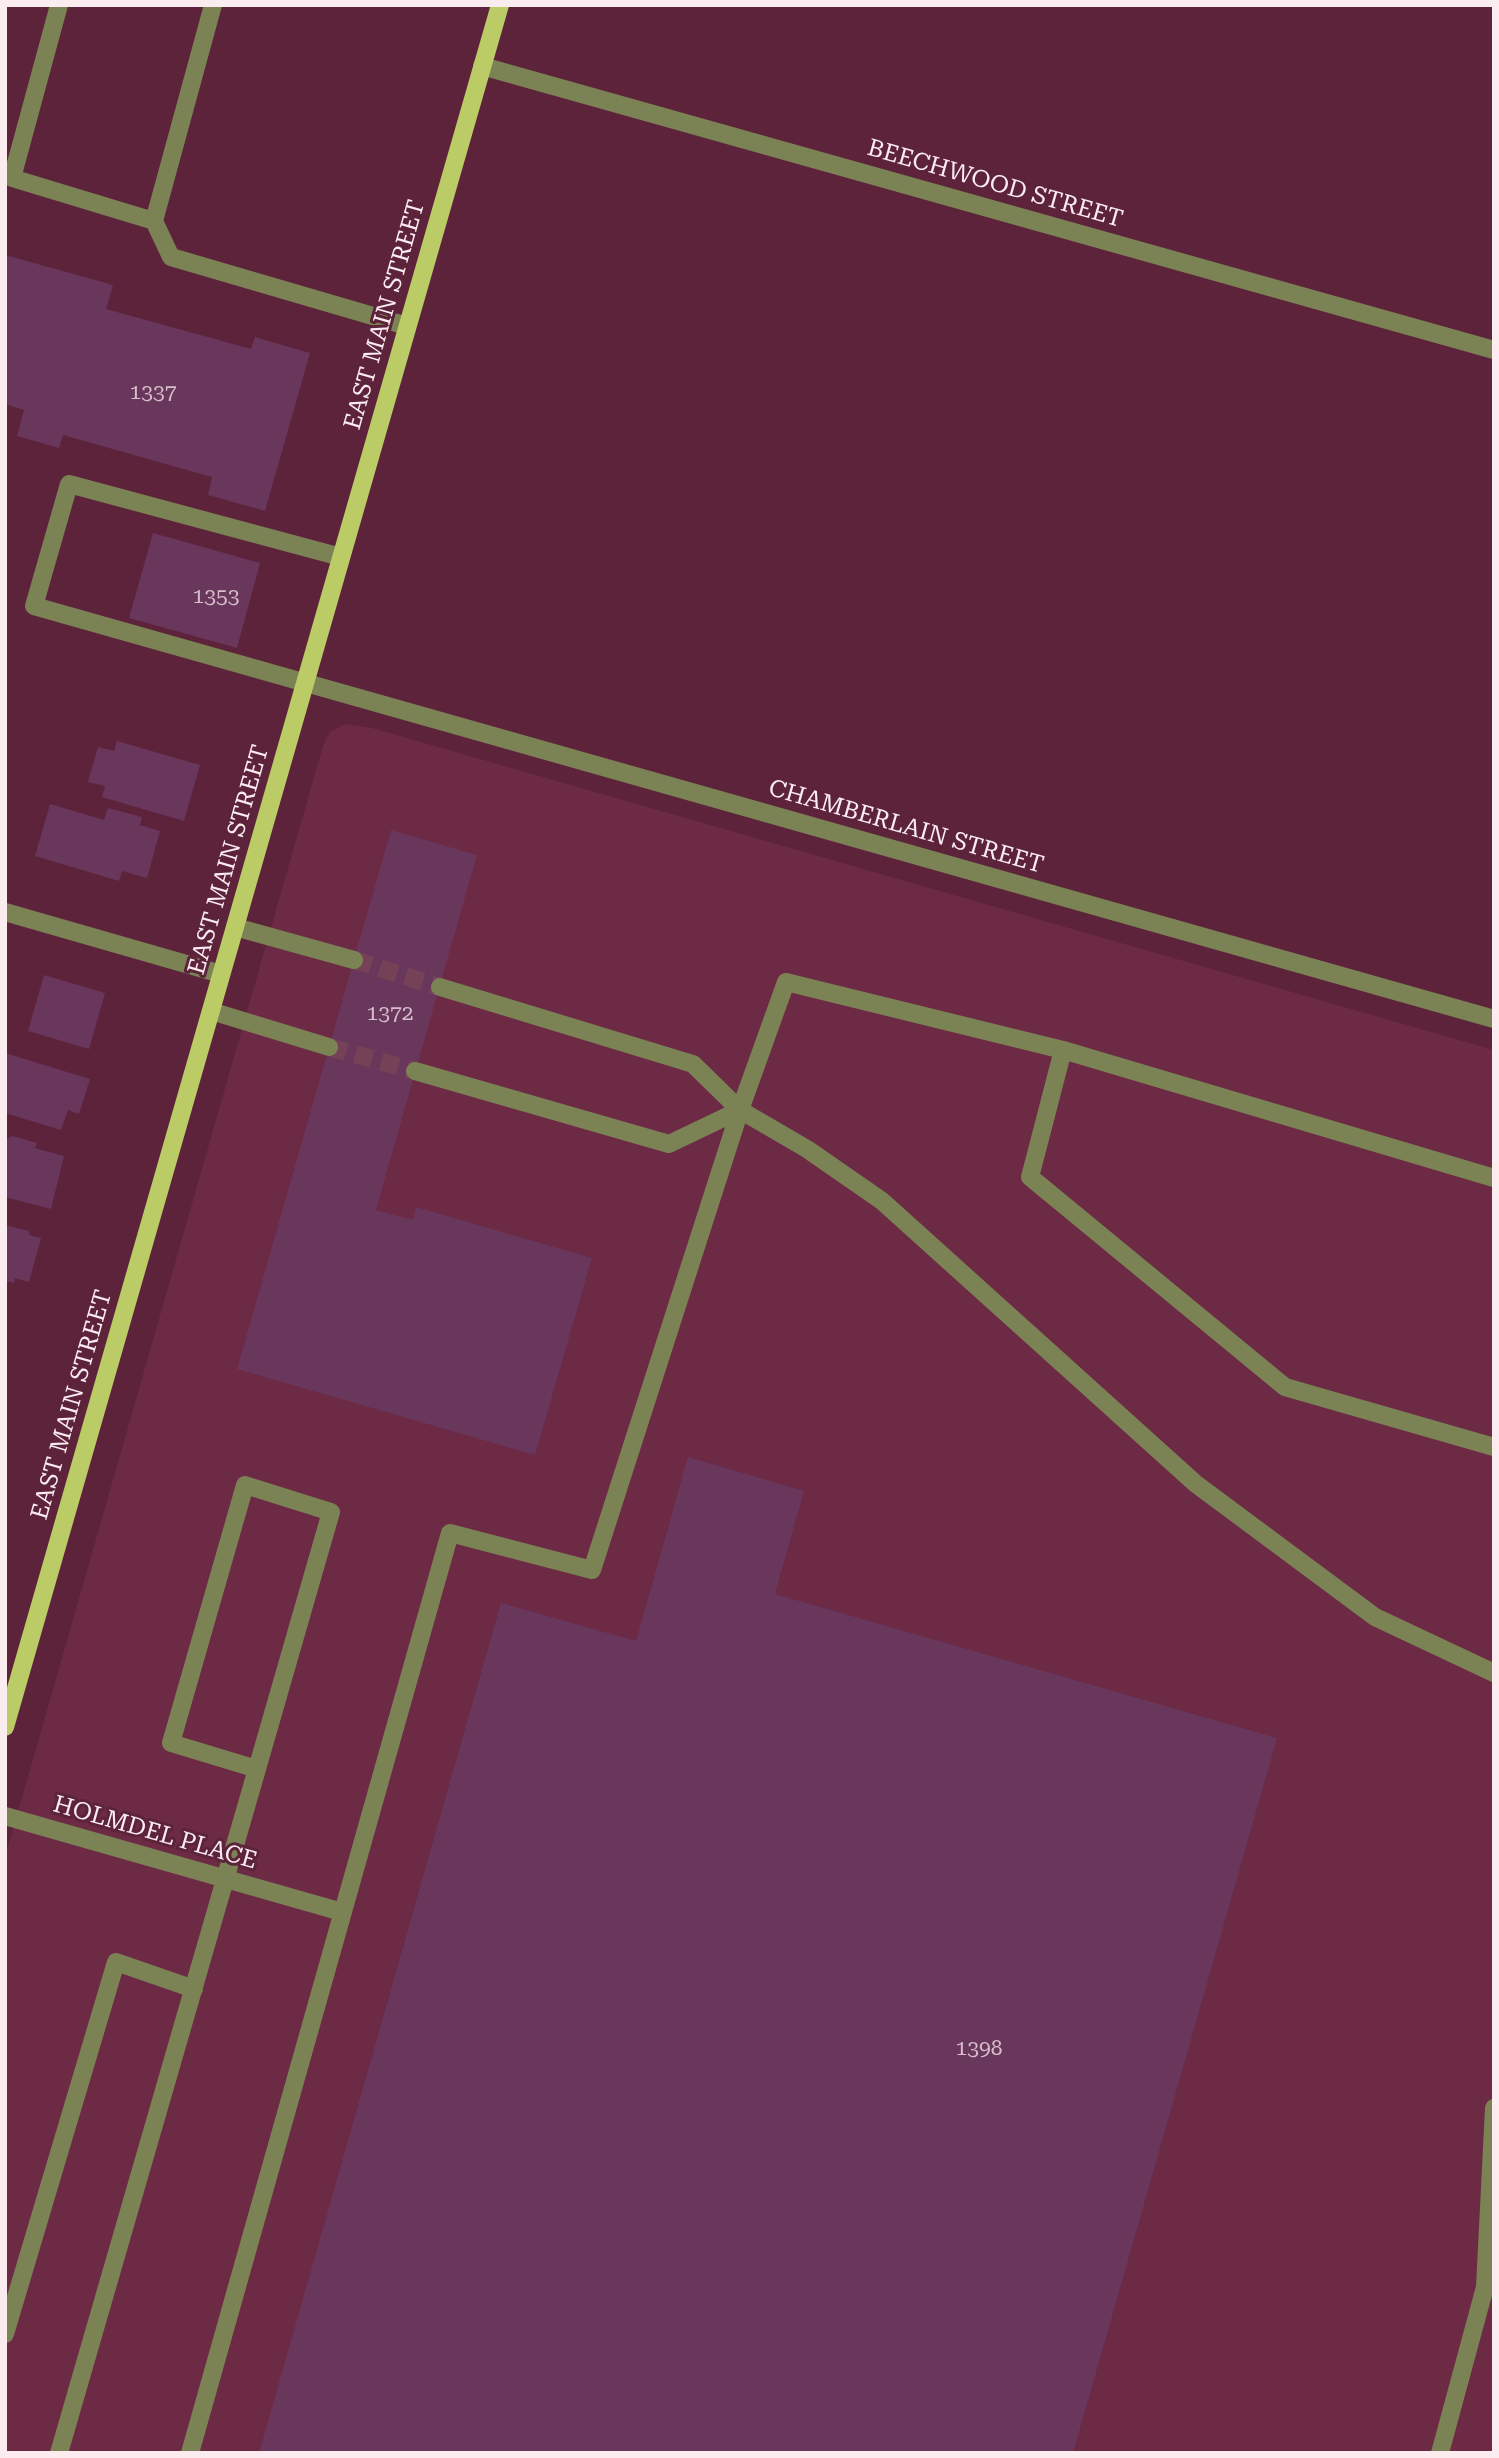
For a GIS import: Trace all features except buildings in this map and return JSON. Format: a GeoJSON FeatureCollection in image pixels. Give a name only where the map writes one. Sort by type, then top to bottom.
{"type":"FeatureCollection","features":[{"type":"Feature","properties":{"kind":"main road","name":"EAST MAIN STREET"},"geometry":{"type":"LineString","coordinates":[[5,1727],[500,5]]}},
{"type":"Feature","properties":{"kind":"street"},"geometry":{"type":"LineString","coordinates":[[59,5],[12,178],[153,221]]}},
{"type":"Feature","properties":{"kind":"street"},"geometry":{"type":"LineString","coordinates":[[213,5],[153,221],[171,257],[407,326]]}},
{"type":"Feature","properties":{"kind":"street","name":"BEECHWOOD STREET"},"geometry":{"type":"LineString","coordinates":[[482,66],[1494,350]]}},
{"type":"Feature","properties":{"kind":"street","name":"CHAMBERLAIN STREET"},"geometry":{"type":"LineString","coordinates":[[341,557],[69,484],[34,606],[1494,1019]]}},
{"type":"Feature","properties":{"kind":"street"},"geometry":{"type":"LineString","coordinates":[[5,912],[221,974]]}},
{"type":"Feature","properties":{"kind":"street"},"geometry":{"type":"LineString","coordinates":[[235,927],[354,960]]}},
{"type":"Feature","properties":{"kind":"street"},"geometry":{"type":"LineString","coordinates":[[190,2453],[450,1533],[592,1570],[740,1110],[786,982],[1063,1050],[1494,1178]]}},
{"type":"Feature","properties":{"kind":"street"},"geometry":{"type":"LineString","coordinates":[[440,987],[693,1064],[740,1110],[807,1149],[882,1201],[1196,1484],[1375,1617],[1494,1674]]}},
{"type":"Feature","properties":{"kind":"street"},"geometry":{"type":"LineString","coordinates":[[211,1011],[329,1047]]}},
{"type":"Feature","properties":{"kind":"street"},"geometry":{"type":"LineString","coordinates":[[1063,1050],[1030,1177],[1285,1387],[1494,1447]]}},
{"type":"Feature","properties":{"kind":"street"},"geometry":{"type":"LineString","coordinates":[[415,1071],[669,1144],[740,1110]]}},
{"type":"Feature","properties":{"kind":"street"},"geometry":{"type":"LineString","coordinates":[[59,2453],[194,1989],[331,1512],[245,1485],[171,1743],[257,1769]]}},
{"type":"Feature","properties":{"kind":"street","name":"HOLMDEL PLACE"},"geometry":{"type":"LineString","coordinates":[[5,1816],[342,1912]]}},
{"type":"Feature","properties":{"kind":"street"},"geometry":{"type":"LineString","coordinates":[[5,2334],[116,1962],[194,1989]]}},
{"type":"Feature","properties":{"kind":"street"},"geometry":{"type":"LineString","coordinates":[[1440,2453],[1489,2285],[1494,2108]]}},
{"type":"Feature","properties":{"kind":"shaded area"},"geometry":{"type":"Polygon","coordinates":[[[345,724],[372,728],[1494,1050],[1494,2453],[5,2453],[5,1857],[323,746],[330,732],[345,724]]]}},
{"type":"Feature","properties":{"kind":"tunnel"},"geometry":{"type":"LineString","coordinates":[[354,960],[440,987]]}},
{"type":"Feature","properties":{"kind":"tunnel"},"geometry":{"type":"LineString","coordinates":[[329,1047],[415,1071]]}}]}
